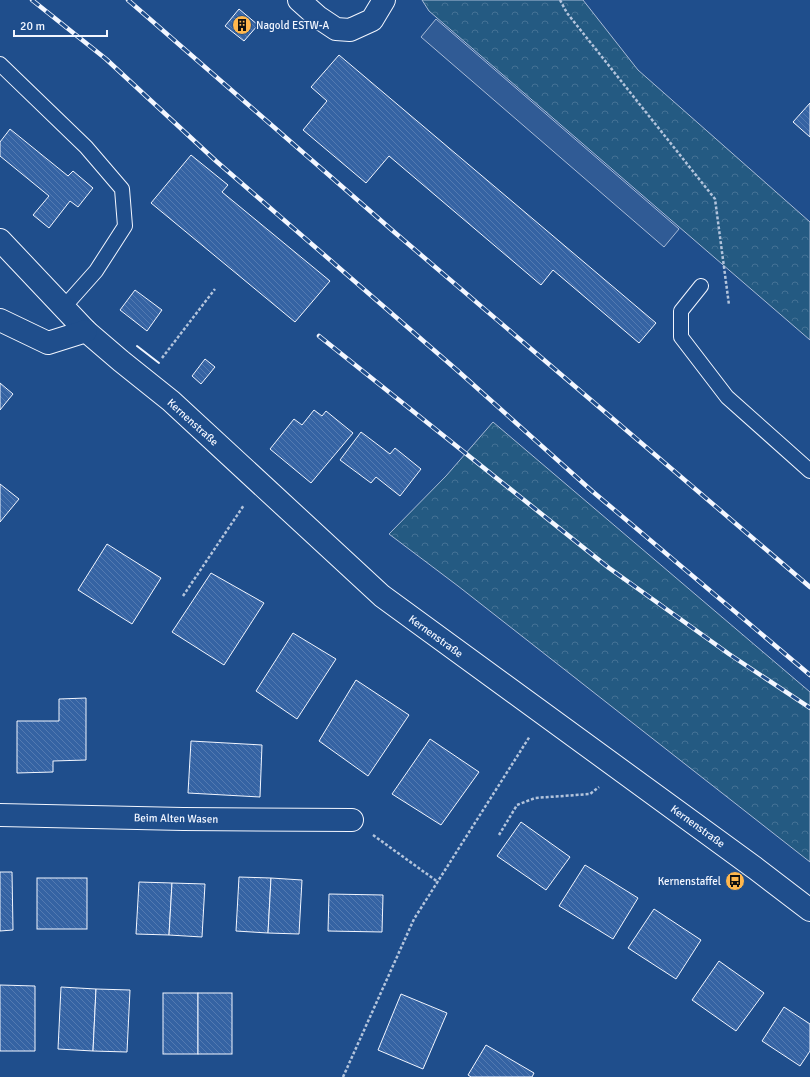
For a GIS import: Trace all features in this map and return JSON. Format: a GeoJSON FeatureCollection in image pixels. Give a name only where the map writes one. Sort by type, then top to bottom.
{"type":"FeatureCollection","features":[{"type":"Feature","properties":{"kind":"street"},"geometry":{"type":"LineString","coordinates":[[299,0],[318,17],[336,28],[350,30],[372,20],[384,0]]}},
{"type":"Feature","properties":{"kind":"street","name":"Kernenstraße"},"geometry":{"type":"LineString","coordinates":[[0,240],[86,331],[120,361],[171,401],[382,596],[810,910]]}},
{"type":"Feature","properties":{"kind":"street"},"geometry":{"type":"LineString","coordinates":[[0,320],[48,343],[86,331]]}},
{"type":"Feature","properties":{"kind":"street","name":"Beim Alten Wasen"},"geometry":{"type":"LineString","coordinates":[[0,816],[352,820]]}},
{"type":"Feature","properties":{"kind":"lane"},"geometry":{"type":"LineString","coordinates":[[0,64],[86,147],[122,190],[125,226],[96,271],[64,307]]}},
{"type":"Feature","properties":{"kind":"lane"},"geometry":{"type":"LineString","coordinates":[[701,286],[682,311],[681,338],[727,397],[810,471]]}},
{"type":"Feature","properties":{"kind":"path"},"geometry":{"type":"LineString","coordinates":[[560,0],[567,13],[714,199],[729,305]]}},
{"type":"Feature","properties":{"kind":"path"},"geometry":{"type":"LineString","coordinates":[[160,360],[215,289]]}},
{"type":"Feature","properties":{"kind":"path"},"geometry":{"type":"LineString","coordinates":[[183,596],[259,483]]}},
{"type":"Feature","properties":{"kind":"path"},"geometry":{"type":"LineString","coordinates":[[343,1077],[414,919],[544,714]]}},
{"type":"Feature","properties":{"kind":"path"},"geometry":{"type":"LineString","coordinates":[[499,835],[517,805],[535,798],[590,794],[622,771]]}},
{"type":"Feature","properties":{"kind":"path"},"geometry":{"type":"LineString","coordinates":[[352,820],[438,882]]}},
{"type":"Feature","properties":{"kind":"green space"},"geometry":{"type":"Polygon","coordinates":[[[422,0],[583,0],[638,70],[810,222],[810,340],[429,11],[422,0]]]}},
{"type":"Feature","properties":{"kind":"green space"},"geometry":{"type":"Polygon","coordinates":[[[493,422],[810,692],[810,862],[458,586],[389,534],[446,476],[493,422]]]}},
{"type":"Feature","properties":{"kind":"shaded area"},"geometry":{"type":"Polygon","coordinates":[[[436,19],[679,229],[664,247],[421,37],[436,19]]]}},
{"type":"Feature","properties":{"kind":"building","name":"Nagold ESTW-A"},"geometry":{"type":"Polygon","coordinates":[[[239,9],[258,25],[244,41],[225,26],[239,9]]]}},
{"type":"Feature","properties":{"kind":"building"},"geometry":{"type":"Polygon","coordinates":[[[339,55],[656,323],[639,343],[553,270],[541,285],[389,156],[366,183],[303,130],[327,101],[311,87],[339,55]]]}},
{"type":"Feature","properties":{"kind":"building"},"geometry":{"type":"Polygon","coordinates":[[[810,103],[810,137],[793,122],[810,103]]]}},
{"type":"Feature","properties":{"kind":"building"},"geometry":{"type":"Polygon","coordinates":[[[10,129],[68,176],[73,171],[93,188],[78,207],[70,201],[49,228],[33,215],[49,196],[0,156],[0,142],[10,129]]]}},
{"type":"Feature","properties":{"kind":"building"},"geometry":{"type":"Polygon","coordinates":[[[191,155],[228,185],[222,192],[330,281],[295,322],[151,203],[191,155]]]}},
{"type":"Feature","properties":{"kind":"building"},"geometry":{"type":"Polygon","coordinates":[[[135,290],[162,310],[147,331],[120,310],[135,290]]]}},
{"type":"Feature","properties":{"kind":"building"},"geometry":{"type":"Polygon","coordinates":[[[205,359],[215,367],[201,384],[192,376],[205,359]]]}},
{"type":"Feature","properties":{"kind":"building"},"geometry":{"type":"Polygon","coordinates":[[[0,383],[13,394],[0,410],[0,383]]]}},
{"type":"Feature","properties":{"kind":"building"},"geometry":{"type":"Polygon","coordinates":[[[314,410],[322,416],[326,411],[353,433],[311,483],[270,449],[294,419],[302,425],[314,410]]]}},
{"type":"Feature","properties":{"kind":"building"},"geometry":{"type":"Polygon","coordinates":[[[361,432],[390,454],[395,448],[421,469],[400,496],[376,477],[371,483],[340,460],[361,432]]]}},
{"type":"Feature","properties":{"kind":"building"},"geometry":{"type":"Polygon","coordinates":[[[0,484],[19,499],[0,522],[0,484]]]}},
{"type":"Feature","properties":{"kind":"building"},"geometry":{"type":"Polygon","coordinates":[[[107,544],[161,578],[132,624],[78,590],[107,544]]]}},
{"type":"Feature","properties":{"kind":"building"},"geometry":{"type":"Polygon","coordinates":[[[211,573],[264,603],[224,665],[172,632],[211,573]]]}},
{"type":"Feature","properties":{"kind":"building"},"geometry":{"type":"Polygon","coordinates":[[[293,633],[336,659],[297,719],[256,691],[293,633]]]}},
{"type":"Feature","properties":{"kind":"building"},"geometry":{"type":"Polygon","coordinates":[[[356,680],[409,715],[368,776],[319,741],[356,680]]]}},
{"type":"Feature","properties":{"kind":"building"},"geometry":{"type":"Polygon","coordinates":[[[86,698],[86,760],[53,761],[53,772],[17,773],[17,721],[59,721],[59,699],[86,698]]]}},
{"type":"Feature","properties":{"kind":"building"},"geometry":{"type":"Polygon","coordinates":[[[430,739],[479,772],[441,825],[392,794],[430,739]]]}},
{"type":"Feature","properties":{"kind":"building"},"geometry":{"type":"Polygon","coordinates":[[[191,741],[262,745],[260,797],[188,793],[191,741]]]}},
{"type":"Feature","properties":{"kind":"building"},"geometry":{"type":"Polygon","coordinates":[[[521,822],[570,857],[546,890],[497,856],[521,822]]]}},
{"type":"Feature","properties":{"kind":"building"},"geometry":{"type":"Polygon","coordinates":[[[585,865],[638,898],[613,939],[559,906],[585,865]]]}},
{"type":"Feature","properties":{"kind":"building"},"geometry":{"type":"Polygon","coordinates":[[[0,872],[12,872],[13,930],[0,931],[0,872]]]}},
{"type":"Feature","properties":{"kind":"building"},"geometry":{"type":"Polygon","coordinates":[[[239,877],[271,878],[268,933],[236,931],[239,877]]]}},
{"type":"Feature","properties":{"kind":"building"},"geometry":{"type":"Polygon","coordinates":[[[37,878],[87,878],[87,929],[37,929],[37,878]]]}},
{"type":"Feature","properties":{"kind":"building"},"geometry":{"type":"Polygon","coordinates":[[[271,878],[302,880],[299,934],[268,933],[271,878]]]}},
{"type":"Feature","properties":{"kind":"building"},"geometry":{"type":"Polygon","coordinates":[[[139,882],[172,883],[169,935],[136,934],[139,882]]]}},
{"type":"Feature","properties":{"kind":"building"},"geometry":{"type":"Polygon","coordinates":[[[172,883],[205,884],[202,937],[169,935],[172,883]]]}},
{"type":"Feature","properties":{"kind":"building"},"geometry":{"type":"Polygon","coordinates":[[[329,894],[383,895],[382,932],[328,931],[329,894]]]}},
{"type":"Feature","properties":{"kind":"building"},"geometry":{"type":"Polygon","coordinates":[[[654,909],[701,940],[676,979],[628,948],[654,909]]]}},
{"type":"Feature","properties":{"kind":"building"},"geometry":{"type":"Polygon","coordinates":[[[719,961],[764,993],[736,1031],[692,1000],[719,961]]]}},
{"type":"Feature","properties":{"kind":"building"},"geometry":{"type":"Polygon","coordinates":[[[0,985],[35,986],[35,1051],[0,1051],[0,985]]]}},
{"type":"Feature","properties":{"kind":"building"},"geometry":{"type":"Polygon","coordinates":[[[61,987],[96,989],[93,1051],[58,1049],[61,987]]]}},
{"type":"Feature","properties":{"kind":"building"},"geometry":{"type":"Polygon","coordinates":[[[96,989],[130,990],[127,1052],[93,1051],[96,989]]]}},
{"type":"Feature","properties":{"kind":"building"},"geometry":{"type":"Polygon","coordinates":[[[163,993],[198,993],[198,1054],[163,1054],[163,993]]]}},
{"type":"Feature","properties":{"kind":"building"},"geometry":{"type":"Polygon","coordinates":[[[198,993],[232,993],[232,1054],[198,1054],[198,993]]]}},
{"type":"Feature","properties":{"kind":"building"},"geometry":{"type":"Polygon","coordinates":[[[401,994],[447,1013],[423,1069],[378,1050],[401,994]]]}},
{"type":"Feature","properties":{"kind":"building"},"geometry":{"type":"Polygon","coordinates":[[[784,1007],[810,1024],[810,1051],[800,1066],[762,1041],[784,1007]]]}},
{"type":"Feature","properties":{"kind":"building"},"geometry":{"type":"Polygon","coordinates":[[[486,1045],[534,1073],[532,1077],[471,1077],[468,1075],[486,1045]]]}},
{"type":"Feature","properties":{"kind":"railway"},"geometry":{"type":"LineString","coordinates":[[32,0],[106,59],[216,161],[458,371],[592,491],[810,675]]}},
{"type":"Feature","properties":{"kind":"railway"},"geometry":{"type":"LineString","coordinates":[[128,0],[393,231],[810,587]]}},
{"type":"Feature","properties":{"kind":"railway"},"geometry":{"type":"LineString","coordinates":[[319,336],[609,568],[729,654],[810,708]]}},
{"type":"Feature","properties":{"kind":"wall"},"geometry":{"type":"LineString","coordinates":[[137,346],[159,363]]}},
{"type":"Feature","properties":{"kind":"place","name":"Nagold ESTW-A"},"geometry":{"type":"Point","coordinates":[242,25]}},
{"type":"Feature","properties":{"kind":"place","name":"Kernenstaffel"},"geometry":{"type":"Point","coordinates":[735,881]}}]}
